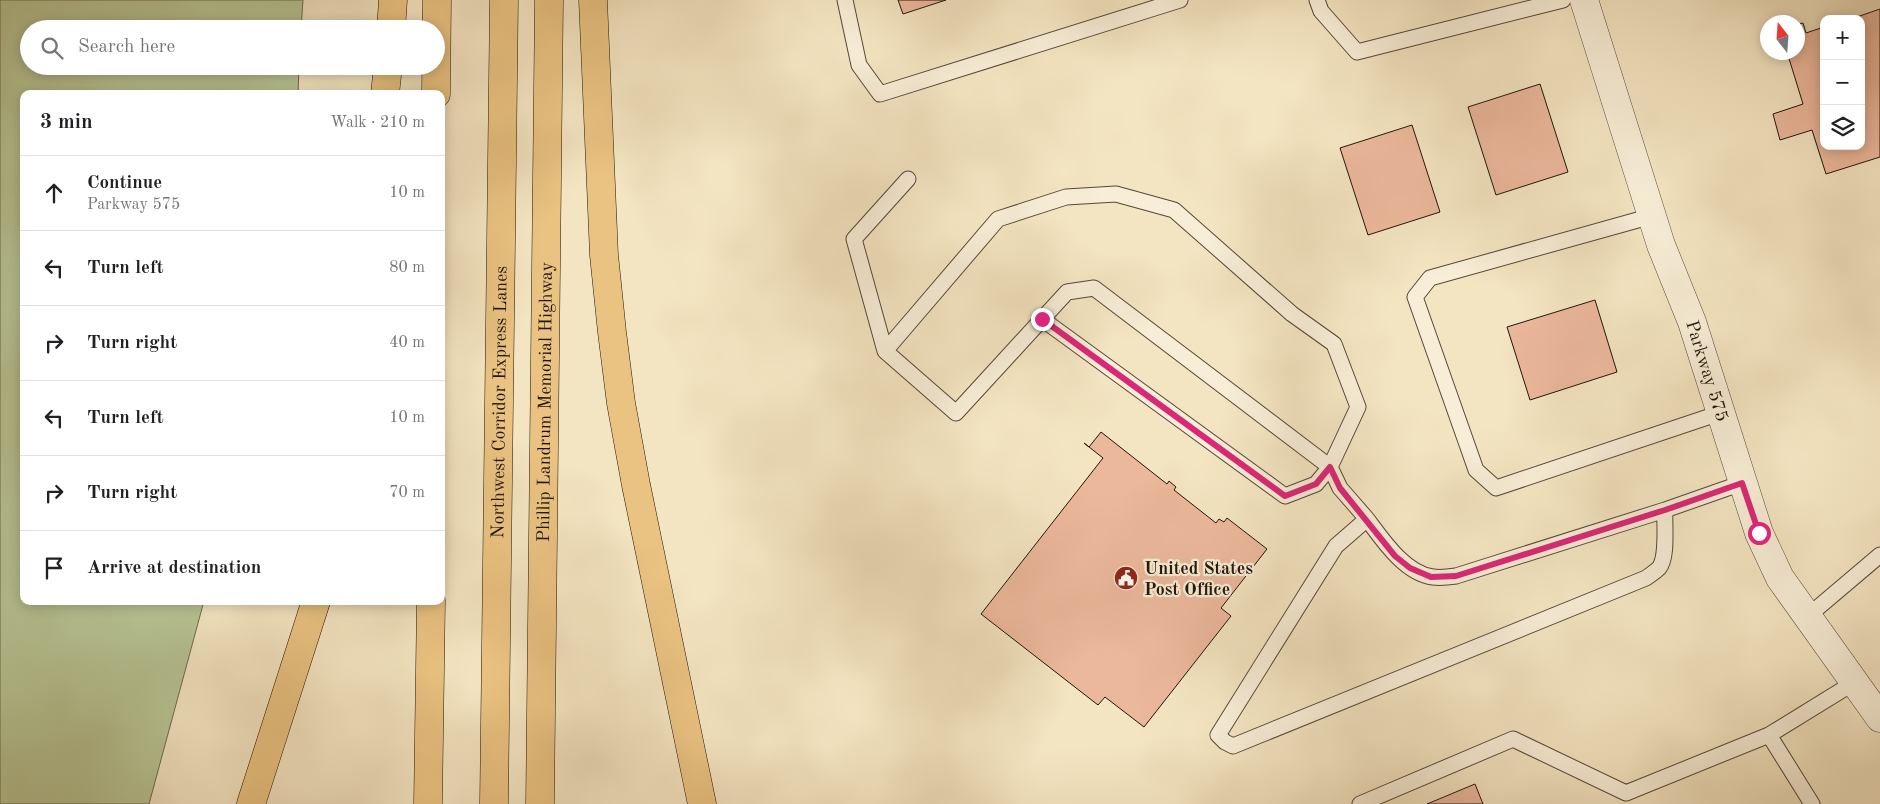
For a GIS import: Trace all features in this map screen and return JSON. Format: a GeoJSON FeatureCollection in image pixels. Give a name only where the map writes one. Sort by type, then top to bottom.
{"type":"FeatureCollection","features":[{"type":"Feature","properties":{"kind":"highway"},"geometry":{"type":"LineString","coordinates":[[392,20],[393,0]]}},
{"type":"Feature","properties":{"kind":"highway"},"geometry":{"type":"LineString","coordinates":[[437,0],[437,20]]}},
{"type":"Feature","properties":{"kind":"highway","name":"Northwest Corridor Express Lanes"},"geometry":{"type":"LineString","coordinates":[[494,804],[504,0]]}},
{"type":"Feature","properties":{"kind":"highway","name":"Phillip Landrum Memorial Highway"},"geometry":{"type":"LineString","coordinates":[[540,804],[549,0]]}},
{"type":"Feature","properties":{"kind":"highway"},"geometry":{"type":"LineString","coordinates":[[593,0],[604,246],[621,403],[636,485],[702,804]]}},
{"type":"Feature","properties":{"kind":"highway"},"geometry":{"type":"LineString","coordinates":[[385,90],[387,75]]}},
{"type":"Feature","properties":{"kind":"highway"},"geometry":{"type":"LineString","coordinates":[[436,75],[436,90]]}},
{"type":"Feature","properties":{"kind":"highway"},"geometry":{"type":"LineString","coordinates":[[252,804],[315,605]]}},
{"type":"Feature","properties":{"kind":"highway"},"geometry":{"type":"LineString","coordinates":[[428,804],[431,605]]}},
{"type":"Feature","properties":{"kind":"street","name":"Parkway 575"},"geometry":{"type":"LineString","coordinates":[[1584,0],[1661,245],[1692,322],[1759,533],[1780,578],[1880,718]]}},
{"type":"Feature","properties":{"kind":"lane"},"geometry":{"type":"LineString","coordinates":[[845,0],[859,65],[880,94],[1180,0]]}},
{"type":"Feature","properties":{"kind":"lane"},"geometry":{"type":"LineString","coordinates":[[1317,0],[1322,11],[1356,52],[1563,0]]}},
{"type":"Feature","properties":{"kind":"lane"},"geometry":{"type":"LineString","coordinates":[[908,179],[854,239],[885,351],[956,413],[1067,292],[1094,288],[1330,467],[1340,488],[1395,556],[1410,568],[1431,577],[1456,576],[1665,510],[1742,483]]}},
{"type":"Feature","properties":{"kind":"lane"},"geometry":{"type":"LineString","coordinates":[[885,351],[998,219],[1066,196],[1116,194],[1174,210],[1292,314],[1334,344],[1358,407],[1330,467],[1316,484],[1285,496],[1042,319]]}},
{"type":"Feature","properties":{"kind":"lane"},"geometry":{"type":"LineString","coordinates":[[1652,216],[1430,278],[1415,297],[1476,470],[1496,488],[1720,413]]}},
{"type":"Feature","properties":{"kind":"lane"},"geometry":{"type":"LineString","coordinates":[[1367,520],[1336,546],[1218,735],[1225,742],[1233,746],[1646,578],[1660,567],[1666,552],[1664,532],[1665,510]]}},
{"type":"Feature","properties":{"kind":"lane"},"geometry":{"type":"LineString","coordinates":[[1808,616],[1879,558]]}},
{"type":"Feature","properties":{"kind":"lane"},"geometry":{"type":"LineString","coordinates":[[1360,804],[1513,739],[1626,793],[1769,735],[1855,682]]}},
{"type":"Feature","properties":{"kind":"lane"},"geometry":{"type":"LineString","coordinates":[[1769,735],[1812,804]]}},
{"type":"Feature","properties":{"kind":"green space"},"geometry":{"type":"Polygon","coordinates":[[[0,0],[303,0],[302,20],[20,20],[20,75],[299,75],[298,90],[20,90],[20,605],[203,605],[149,804],[0,804],[0,0]]]}},
{"type":"Feature","properties":{"kind":"building"},"geometry":{"type":"Polygon","coordinates":[[[898,0],[946,0],[903,14],[898,0]]]}},
{"type":"Feature","properties":{"kind":"building"},"geometry":{"type":"Polygon","coordinates":[[[1880,9],[1880,157],[1826,174],[1812,130],[1780,140],[1773,114],[1803,104],[1789,60],[1805,60],[1805,30],[1806,33],[1820,28],[1820,150],[1865,150],[1865,15],[1863,15],[1880,9]]]}},
{"type":"Feature","properties":{"kind":"building"},"geometry":{"type":"Polygon","coordinates":[[[1540,84],[1568,172],[1496,195],[1468,107],[1540,84]]]}},
{"type":"Feature","properties":{"kind":"building"},"geometry":{"type":"Polygon","coordinates":[[[1412,125],[1440,212],[1368,235],[1340,148],[1412,125]]]}},
{"type":"Feature","properties":{"kind":"building"},"geometry":{"type":"Polygon","coordinates":[[[1595,300],[1617,372],[1530,400],[1507,327],[1595,300]]]}},
{"type":"Feature","properties":{"kind":"building","name":"United States Post Office"},"geometry":{"type":"Polygon","coordinates":[[[1101,432],[1167,484],[1169,481],[1176,487],[1174,490],[1216,523],[1219,519],[1224,522],[1227,518],[1267,549],[1221,608],[1231,616],[1144,727],[1105,697],[1098,705],[981,614],[1103,458],[1089,447],[1101,432]]]}},
{"type":"Feature","properties":{"kind":"building"},"geometry":{"type":"Polygon","coordinates":[[[1475,784],[1483,804],[1427,804],[1475,784]]]}},
{"type":"Feature","properties":{"kind":"place","name":"United States Post Office"},"geometry":{"type":"Point","coordinates":[1126,578]}},
{"type":"Feature","properties":{"kind":"route"},"geometry":{"type":"LineString","coordinates":[[1042,319],[1285,496],[1316,484],[1330,467],[1340,488],[1395,556],[1410,568],[1431,577],[1456,576],[1665,510],[1742,483],[1759,533]]}}]}
